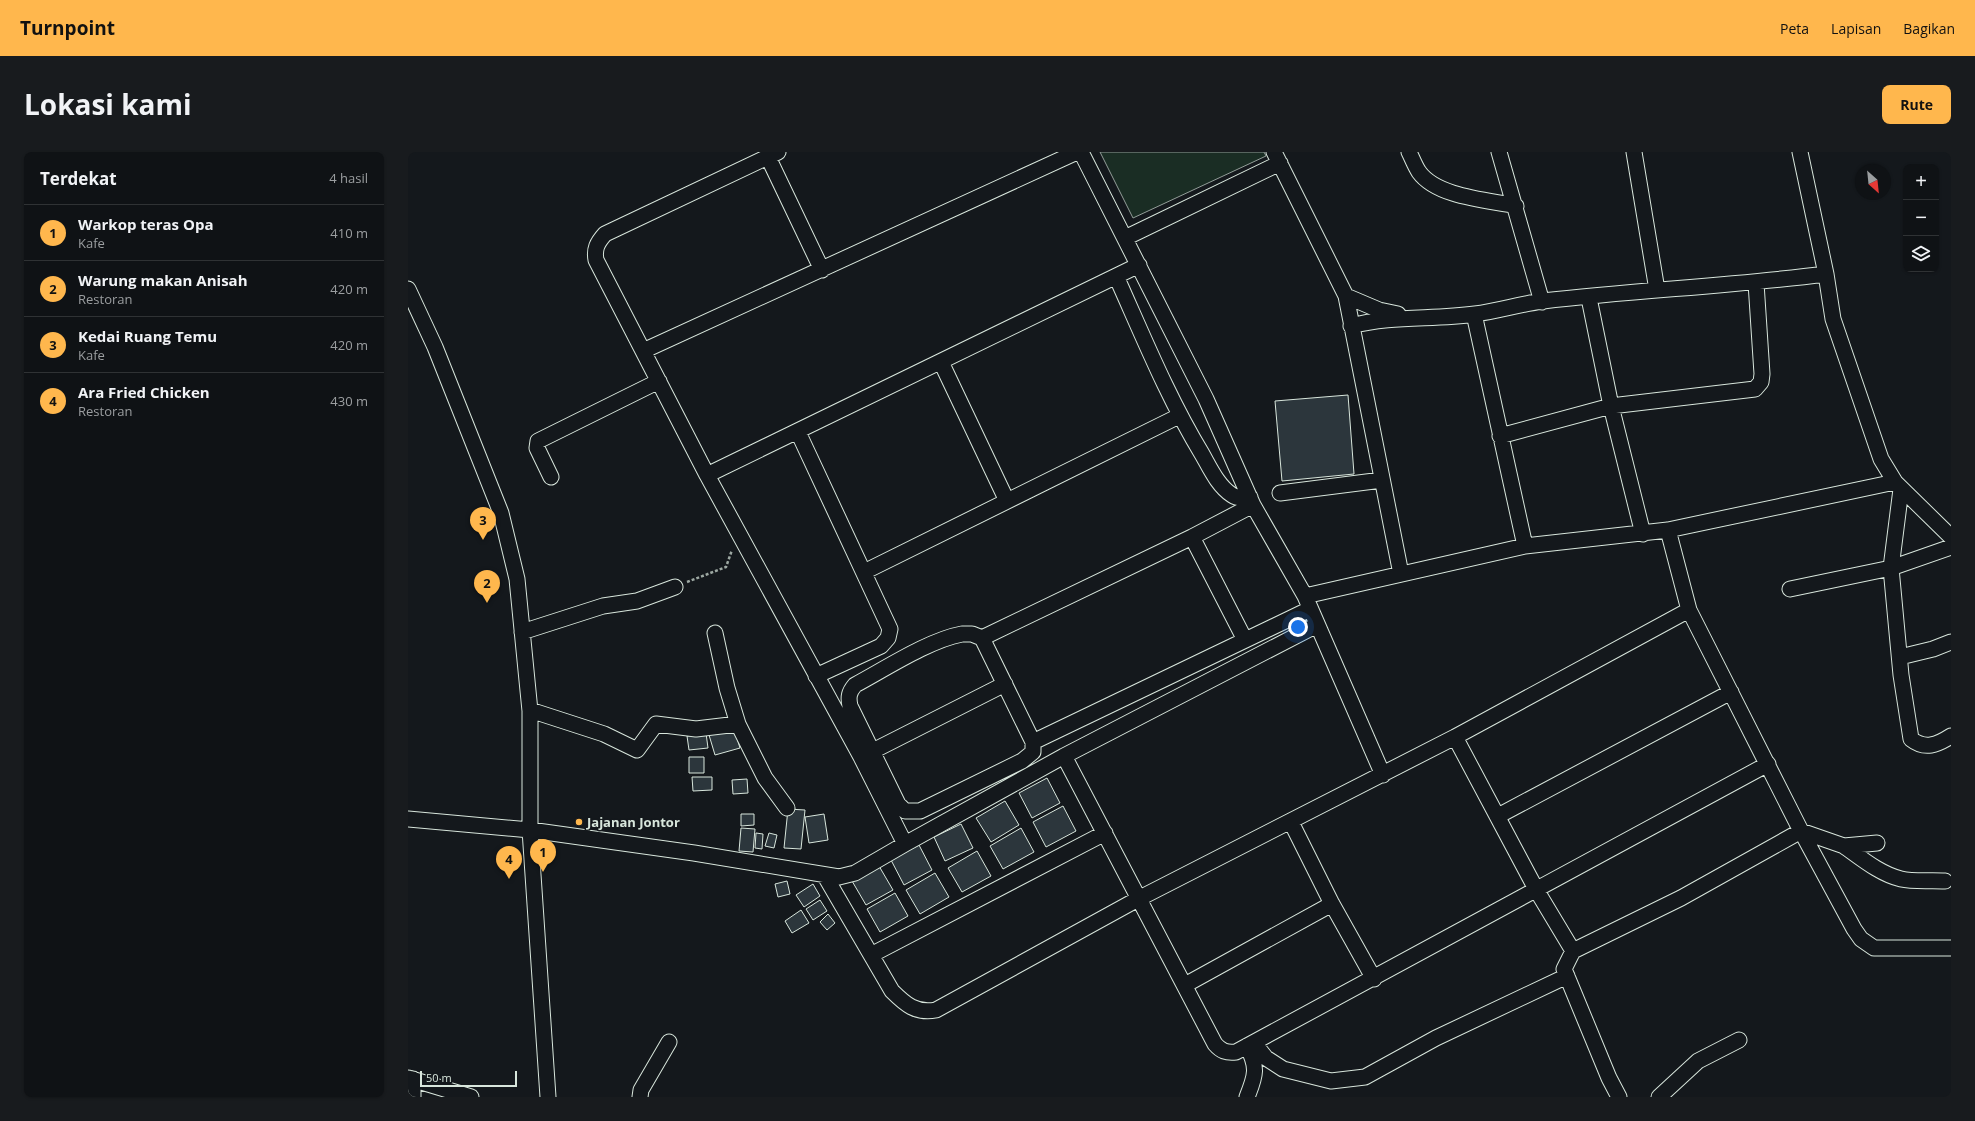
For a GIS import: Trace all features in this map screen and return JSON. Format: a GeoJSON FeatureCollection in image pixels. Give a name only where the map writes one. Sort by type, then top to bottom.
{"type":"FeatureCollection","features":[{"type":"Feature","properties":{"kind":"street"},"geometry":{"type":"LineString","coordinates":[[644,351],[1077,152]]}},
{"type":"Feature","properties":{"kind":"street"},"geometry":{"type":"LineString","coordinates":[[1081,152],[1206,399],[1252,501],[1307,603],[1382,775]]}},
{"type":"Feature","properties":{"kind":"street"},"geometry":{"type":"LineString","coordinates":[[1409,152],[1419,172],[1431,183],[1447,192],[1516,206]]}},
{"type":"Feature","properties":{"kind":"street"},"geometry":{"type":"LineString","coordinates":[[1500,152],[1542,302]]}},
{"type":"Feature","properties":{"kind":"street"},"geometry":{"type":"LineString","coordinates":[[1634,152],[1657,290]]}},
{"type":"Feature","properties":{"kind":"street"},"geometry":{"type":"LineString","coordinates":[[1800,152],[1826,274],[1833,319],[1881,459],[1898,485],[1951,537]]}},
{"type":"Feature","properties":{"kind":"street"},"geometry":{"type":"LineString","coordinates":[[822,270],[773,154],[605,234],[598,242],[595,252],[596,260],[707,475],[816,676],[866,754],[898,804],[905,811],[920,811],[1022,762],[1032,752],[1032,742],[982,638],[972,634],[951,636],[894,664],[855,685],[850,690],[848,698],[866,754],[905,844]]}},
{"type":"Feature","properties":{"kind":"street"},"geometry":{"type":"LineString","coordinates":[[1125,238],[1277,157],[1346,296],[1401,574]]}},
{"type":"Feature","properties":{"kind":"street"},"geometry":{"type":"LineString","coordinates":[[707,475],[1139,265]]}},
{"type":"Feature","properties":{"kind":"street"},"geometry":{"type":"LineString","coordinates":[[1351,326],[1372,321],[1474,314],[1542,302],[1657,290],[1756,283],[1826,274]]}},
{"type":"Feature","properties":{"kind":"street"},"geometry":{"type":"LineString","coordinates":[[1116,276],[1179,416],[1214,474],[1225,489],[1239,498],[1252,501]]}},
{"type":"Feature","properties":{"kind":"street"},"geometry":{"type":"LineString","coordinates":[[1500,436],[1611,406],[1750,391],[1758,387],[1762,374],[1756,283]]}},
{"type":"Feature","properties":{"kind":"street"},"geometry":{"type":"LineString","coordinates":[[408,289],[435,347],[502,513],[517,579],[530,710],[530,830],[548,1097]]}},
{"type":"Feature","properties":{"kind":"street"},"geometry":{"type":"LineString","coordinates":[[1346,296],[1379,310],[1411,318]]}},
{"type":"Feature","properties":{"kind":"street"},"geometry":{"type":"LineString","coordinates":[[1589,298],[1611,406],[1643,534]]}},
{"type":"Feature","properties":{"kind":"street"},"geometry":{"type":"LineString","coordinates":[[1474,314],[1500,436],[1526,546]]}},
{"type":"Feature","properties":{"kind":"street"},"geometry":{"type":"LineString","coordinates":[[941,362],[1007,501]]}},
{"type":"Feature","properties":{"kind":"street"},"geometry":{"type":"LineString","coordinates":[[551,477],[537,450],[536,442],[659,381]]}},
{"type":"Feature","properties":{"kind":"street"},"geometry":{"type":"LineString","coordinates":[[864,572],[1179,416]]}},
{"type":"Feature","properties":{"kind":"street"},"geometry":{"type":"LineString","coordinates":[[798,432],[890,629],[888,638],[881,646],[816,676]]}},
{"type":"Feature","properties":{"kind":"street"},"geometry":{"type":"LineString","coordinates":[[1280,493],[1382,480]]}},
{"type":"Feature","properties":{"kind":"street"},"geometry":{"type":"LineString","coordinates":[[1032,742],[1245,640],[1307,603],[1401,574],[1526,546],[1668,530],[1898,485]]}},
{"type":"Feature","properties":{"kind":"street"},"geometry":{"type":"LineString","coordinates":[[1898,485],[1890,568],[1901,674],[1911,739],[1923,746],[1935,745],[1951,737]]}},
{"type":"Feature","properties":{"kind":"street"},"geometry":{"type":"LineString","coordinates":[[982,638],[1192,537],[1252,501]]}},
{"type":"Feature","properties":{"kind":"street"},"geometry":{"type":"LineString","coordinates":[[1668,530],[1689,610],[1801,831],[1861,939],[1874,948],[1951,948]]}},
{"type":"Feature","properties":{"kind":"street"},"geometry":{"type":"LineString","coordinates":[[1192,537],[1245,640]]}},
{"type":"Feature","properties":{"kind":"street"},"geometry":{"type":"LineString","coordinates":[[1790,589],[1890,568],[1951,547]]}},
{"type":"Feature","properties":{"kind":"street"},"geometry":{"type":"LineString","coordinates":[[522,632],[599,607],[638,601],[675,587]]}},
{"type":"Feature","properties":{"kind":"street"},"geometry":{"type":"LineString","coordinates":[[825,876],[892,991],[906,1005],[927,1012],[936,1010],[1138,899],[1455,737],[1689,610]]}},
{"type":"Feature","properties":{"kind":"street"},"geometry":{"type":"LineString","coordinates":[[408,819],[530,830],[694,853],[825,876],[839,877],[855,874],[905,844],[1064,756],[1317,625]]}},
{"type":"Feature","properties":{"kind":"street"},"geometry":{"type":"LineString","coordinates":[[715,633],[727,688],[738,724],[765,778],[787,808]]}},
{"type":"Feature","properties":{"kind":"street"},"geometry":{"type":"LineString","coordinates":[[1900,657],[1933,649],[1951,642]]}},
{"type":"Feature","properties":{"kind":"street"},"geometry":{"type":"LineString","coordinates":[[866,754],[1005,684]]}},
{"type":"Feature","properties":{"kind":"street"},"geometry":{"type":"LineString","coordinates":[[1498,816],[1731,692]]}},
{"type":"Feature","properties":{"kind":"street"},"geometry":{"type":"LineString","coordinates":[[530,710],[604,734],[638,750],[656,724],[696,729],[738,724]]}},
{"type":"Feature","properties":{"kind":"street"},"geometry":{"type":"LineString","coordinates":[[1455,737],[1537,891],[1573,951]]}},
{"type":"Feature","properties":{"kind":"street"},"geometry":{"type":"LineString","coordinates":[[1064,756],[1138,899],[1218,1048],[1228,1053],[1236,1052],[1374,979],[1768,764]]}},
{"type":"Feature","properties":{"kind":"street"},"geometry":{"type":"LineString","coordinates":[[1291,822],[1332,904],[1374,979]]}},
{"type":"Feature","properties":{"kind":"street"},"geometry":{"type":"LineString","coordinates":[[1619,1097],[1609,1078],[1564,969],[1573,951],[1681,898],[1801,831],[1844,846],[1867,862],[1893,877],[1902,880],[1945,881]]}},
{"type":"Feature","properties":{"kind":"street"},"geometry":{"type":"LineString","coordinates":[[871,955],[1105,833]]}},
{"type":"Feature","properties":{"kind":"street"},"geometry":{"type":"LineString","coordinates":[[1844,846],[1877,843]]}},
{"type":"Feature","properties":{"kind":"street"},"geometry":{"type":"LineString","coordinates":[[1185,985],[1332,904]]}},
{"type":"Feature","properties":{"kind":"street"},"geometry":{"type":"LineString","coordinates":[[1250,1044],[1266,1058],[1283,1069],[1331,1081],[1365,1077],[1436,1038],[1567,976]]}},
{"type":"Feature","properties":{"kind":"street"},"geometry":{"type":"LineString","coordinates":[[1659,1097],[1698,1061],[1740,1040]]}},
{"type":"Feature","properties":{"kind":"street"},"geometry":{"type":"LineString","coordinates":[[640,1097],[642,1090],[669,1042]]}},
{"type":"Feature","properties":{"kind":"street"},"geometry":{"type":"LineString","coordinates":[[1247,1097],[1255,1071],[1255,1060],[1250,1044]]}},
{"type":"Feature","properties":{"kind":"street"},"geometry":{"type":"LineString","coordinates":[[413,1097],[411,1079],[471,1097]]}},
{"type":"Feature","properties":{"kind":"path"},"geometry":{"type":"LineString","coordinates":[[675,587],[726,567],[730,561],[732,549]]}},
{"type":"Feature","properties":{"kind":"green space"},"geometry":{"type":"Polygon","coordinates":[[[1100,152],[1264,152],[1266,156],[1133,218],[1100,152]]]}},
{"type":"Feature","properties":{"kind":"building"},"geometry":{"type":"Polygon","coordinates":[[[1348,395],[1354,474],[1282,481],[1275,401],[1348,395]]]}},
{"type":"Feature","properties":{"kind":"building"},"geometry":{"type":"Polygon","coordinates":[[[734,728],[740,748],[715,755],[709,735],[734,728]]]}},
{"type":"Feature","properties":{"kind":"building"},"geometry":{"type":"Polygon","coordinates":[[[706,733],[708,748],[689,750],[687,736],[706,733]]]}},
{"type":"Feature","properties":{"kind":"building"},"geometry":{"type":"Polygon","coordinates":[[[689,757],[704,757],[704,773],[689,773],[689,757]]]}},
{"type":"Feature","properties":{"kind":"building"},"geometry":{"type":"Polygon","coordinates":[[[692,777],[712,777],[712,790],[693,791],[692,777]]]}},
{"type":"Feature","properties":{"kind":"building"},"geometry":{"type":"Polygon","coordinates":[[[1047,778],[1060,803],[1032,818],[1019,793],[1047,778]]]}},
{"type":"Feature","properties":{"kind":"building"},"geometry":{"type":"Polygon","coordinates":[[[747,779],[748,793],[733,794],[732,780],[747,779]]]}},
{"type":"Feature","properties":{"kind":"building"},"geometry":{"type":"Polygon","coordinates":[[[1005,801],[1019,825],[991,842],[976,818],[1005,801]]]}},
{"type":"Feature","properties":{"kind":"building"},"geometry":{"type":"Polygon","coordinates":[[[1063,806],[1076,831],[1046,847],[1033,822],[1063,806]]]}},
{"type":"Feature","properties":{"kind":"building"},"geometry":{"type":"Polygon","coordinates":[[[788,809],[805,810],[801,849],[784,848],[788,809]]]}},
{"type":"Feature","properties":{"kind":"building"},"geometry":{"type":"Polygon","coordinates":[[[741,814],[754,814],[754,825],[741,826],[741,814]]]}},
{"type":"Feature","properties":{"kind":"building"},"geometry":{"type":"Polygon","coordinates":[[[824,814],[828,840],[809,843],[805,817],[824,814]]]}},
{"type":"Feature","properties":{"kind":"building"},"geometry":{"type":"Polygon","coordinates":[[[961,824],[973,848],[945,861],[934,837],[961,824]]]}},
{"type":"Feature","properties":{"kind":"building"},"geometry":{"type":"Polygon","coordinates":[[[741,828],[755,829],[753,852],[739,851],[741,828]]]}},
{"type":"Feature","properties":{"kind":"building"},"geometry":{"type":"Polygon","coordinates":[[[1021,828],[1034,852],[1003,869],[990,846],[1021,828]]]}},
{"type":"Feature","properties":{"kind":"building"},"geometry":{"type":"Polygon","coordinates":[[[756,833],[763,834],[762,849],[755,848],[756,833]]]}},
{"type":"Feature","properties":{"kind":"building"},"geometry":{"type":"Polygon","coordinates":[[[769,833],[777,835],[774,848],[765,846],[769,833]]]}},
{"type":"Feature","properties":{"kind":"building"},"geometry":{"type":"Polygon","coordinates":[[[919,845],[932,870],[904,885],[891,860],[919,845]]]}},
{"type":"Feature","properties":{"kind":"building"},"geometry":{"type":"Polygon","coordinates":[[[977,851],[991,876],[962,892],[948,868],[977,851]]]}},
{"type":"Feature","properties":{"kind":"building"},"geometry":{"type":"Polygon","coordinates":[[[879,866],[893,890],[866,905],[852,881],[879,866]]]}},
{"type":"Feature","properties":{"kind":"building"},"geometry":{"type":"Polygon","coordinates":[[[935,873],[949,897],[920,914],[906,890],[935,873]]]}},
{"type":"Feature","properties":{"kind":"building"},"geometry":{"type":"Polygon","coordinates":[[[787,881],[790,894],[778,897],[775,884],[787,881]]]}},
{"type":"Feature","properties":{"kind":"building"},"geometry":{"type":"Polygon","coordinates":[[[813,884],[820,896],[804,907],[796,895],[813,884]]]}},
{"type":"Feature","properties":{"kind":"building"},"geometry":{"type":"Polygon","coordinates":[[[895,893],[908,916],[880,932],[867,909],[895,893]]]}},
{"type":"Feature","properties":{"kind":"building"},"geometry":{"type":"Polygon","coordinates":[[[820,900],[827,911],[813,920],[806,909],[820,900]]]}},
{"type":"Feature","properties":{"kind":"building"},"geometry":{"type":"Polygon","coordinates":[[[801,910],[809,923],[792,933],[785,921],[801,910]]]}},
{"type":"Feature","properties":{"kind":"building"},"geometry":{"type":"Polygon","coordinates":[[[828,914],[835,923],[827,930],[820,922],[828,914]]]}},
{"type":"Feature","properties":{"kind":"place","name":"Kedai Ruang Temu"},"geometry":{"type":"Point","coordinates":[483,540]}},
{"type":"Feature","properties":{"kind":"place","name":"Warung makan Anisah"},"geometry":{"type":"Point","coordinates":[487,603]}},
{"type":"Feature","properties":{"kind":"place","name":"Jajanan Jontor"},"geometry":{"type":"Point","coordinates":[579,822]}},
{"type":"Feature","properties":{"kind":"place","name":"Warkop teras Opa"},"geometry":{"type":"Point","coordinates":[543,872]}},
{"type":"Feature","properties":{"kind":"place","name":"Ara Fried Chicken"},"geometry":{"type":"Point","coordinates":[509,879]}}]}
